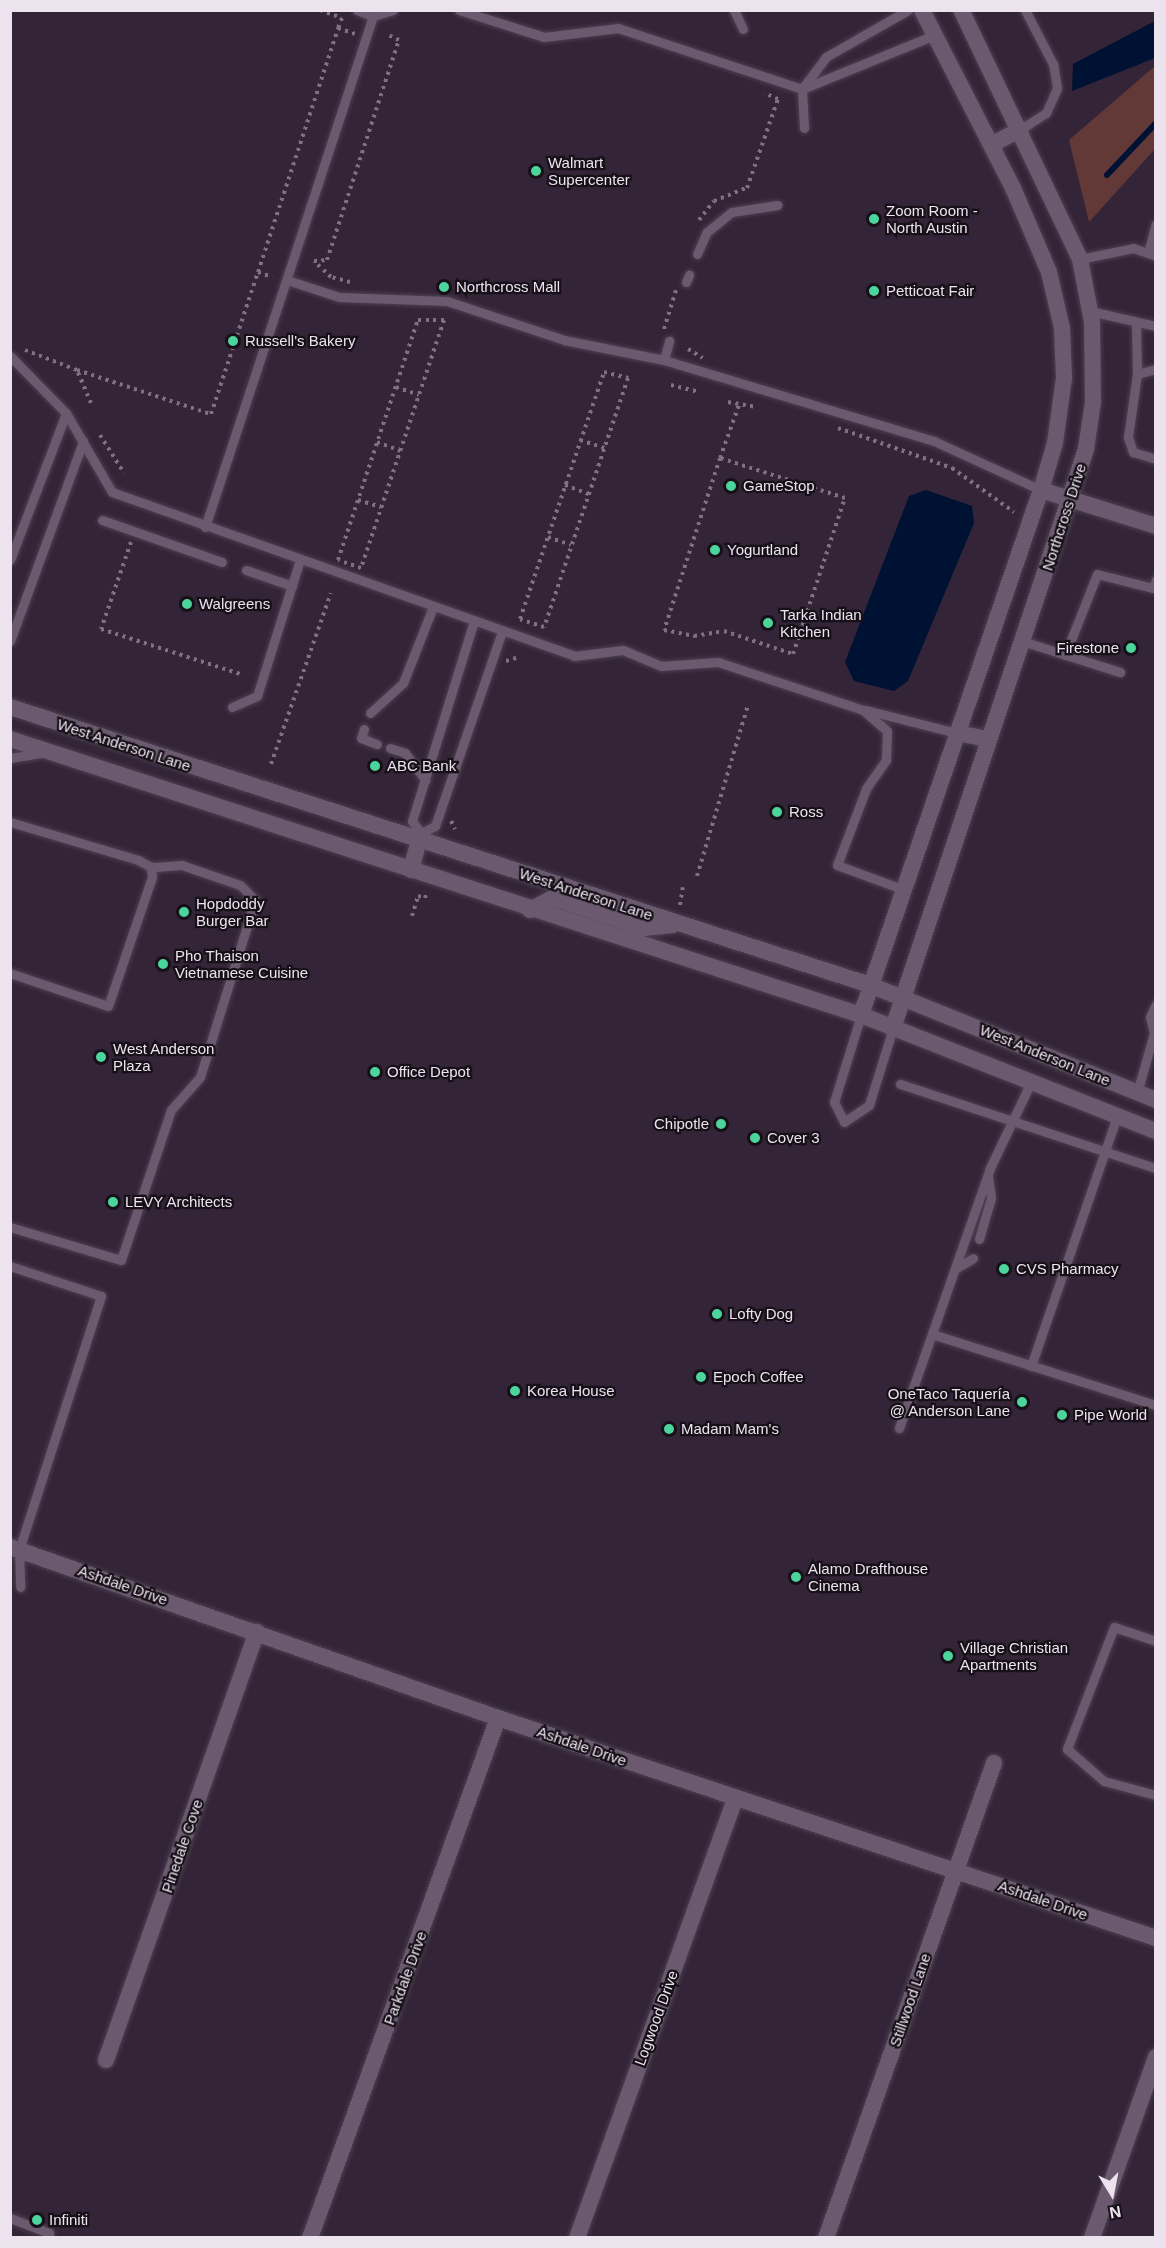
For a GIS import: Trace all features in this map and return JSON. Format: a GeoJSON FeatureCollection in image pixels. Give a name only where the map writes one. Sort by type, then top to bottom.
{"type":"FeatureCollection","features":[{"type":"Feature","properties":{"kind":"street","name":"Northcross Drive"},"geometry":{"type":"LineString","coordinates":[[861,1015],[1041,490],[1063,399],[1062,328],[1049,272],[991,145],[922,10]]}},
{"type":"Feature","properties":{"kind":"street","name":"Northcross Drive"},"geometry":{"type":"LineString","coordinates":[[893,1028],[1086,449],[1093,402],[1090,311],[1080,259],[1022,129],[964,12]]}},
{"type":"Feature","properties":{"kind":"street"},"geometry":{"type":"LineString","coordinates":[[991,145],[1022,129]]}},
{"type":"Feature","properties":{"kind":"street"},"geometry":{"type":"LineString","coordinates":[[1041,490],[1155,526]]}},
{"type":"Feature","properties":{"kind":"street","name":"West Anderson Lane"},"geometry":{"type":"LineString","coordinates":[[10,707],[420,836],[680,924],[870,985],[1155,1100]]}},
{"type":"Feature","properties":{"kind":"street"},"geometry":{"type":"LineString","coordinates":[[957,733],[988,739]]}},
{"type":"Feature","properties":{"kind":"street","name":"West Anderson Lane"},"geometry":{"type":"LineString","coordinates":[[10,739],[530,910],[861,1015],[1155,1131]]}},
{"type":"Feature","properties":{"kind":"street"},"geometry":{"type":"LineString","coordinates":[[411,870],[420,836]]}},
{"type":"Feature","properties":{"kind":"street"},"geometry":{"type":"LineString","coordinates":[[530,910],[553,898],[644,928],[680,924]]}},
{"type":"Feature","properties":{"kind":"street","name":"Ashdale Drive"},"geometry":{"type":"LineString","coordinates":[[15,1548],[498,1718],[1155,1938]]}},
{"type":"Feature","properties":{"kind":"street","name":"Pinedale Cove"},"geometry":{"type":"LineString","coordinates":[[106,2060],[257,1632]]}},
{"type":"Feature","properties":{"kind":"street","name":"Parkdale Drive"},"geometry":{"type":"LineString","coordinates":[[310,2238],[498,1718]]}},
{"type":"Feature","properties":{"kind":"street","name":"Stillwood Lane"},"geometry":{"type":"LineString","coordinates":[[826,2238],[994,1763]]}},
{"type":"Feature","properties":{"kind":"street","name":"Logwood Drive"},"geometry":{"type":"LineString","coordinates":[[577,2238],[735,1799]]}},
{"type":"Feature","properties":{"kind":"street"},"geometry":{"type":"LineString","coordinates":[[1092,2238],[1155,2057]]}},
{"type":"Feature","properties":{"kind":"lane"},"geometry":{"type":"LineString","coordinates":[[357,10],[373,16],[393,10]]}},
{"type":"Feature","properties":{"kind":"lane"},"geometry":{"type":"LineString","coordinates":[[459,10],[544,37],[618,28],[802,89],[934,34]]}},
{"type":"Feature","properties":{"kind":"lane"},"geometry":{"type":"LineString","coordinates":[[734,10],[743,29]]}},
{"type":"Feature","properties":{"kind":"lane"},"geometry":{"type":"LineString","coordinates":[[804,128],[802,89],[826,57],[908,10]]}},
{"type":"Feature","properties":{"kind":"lane"},"geometry":{"type":"LineString","coordinates":[[1022,129],[1046,113],[1058,88],[1053,64],[1025,10]]}},
{"type":"Feature","properties":{"kind":"lane"},"geometry":{"type":"LineString","coordinates":[[205,527],[373,16]]}},
{"type":"Feature","properties":{"kind":"lane"},"geometry":{"type":"LineString","coordinates":[[697,254],[714,223],[732,212],[777,205]]}},
{"type":"Feature","properties":{"kind":"lane"},"geometry":{"type":"LineString","coordinates":[[1080,259],[1133,248],[1152,254],[1155,224]]}},
{"type":"Feature","properties":{"kind":"lane"},"geometry":{"type":"LineString","coordinates":[[287,280],[339,297],[447,301],[564,340],[664,360],[934,441],[1041,490]]}},
{"type":"Feature","properties":{"kind":"lane"},"geometry":{"type":"LineString","coordinates":[[1090,311],[1155,326]]}},
{"type":"Feature","properties":{"kind":"lane"},"geometry":{"type":"LineString","coordinates":[[1136,322],[1137,374],[1128,437],[1133,452],[1155,459]]}},
{"type":"Feature","properties":{"kind":"lane"},"geometry":{"type":"LineString","coordinates":[[664,360],[669,341]]}},
{"type":"Feature","properties":{"kind":"lane"},"geometry":{"type":"LineString","coordinates":[[10,356],[66,413],[112,492],[205,527],[574,656],[623,650],[661,666],[718,662],[863,710],[957,733]]}},
{"type":"Feature","properties":{"kind":"lane"},"geometry":{"type":"LineString","coordinates":[[1137,374],[1155,369]]}},
{"type":"Feature","properties":{"kind":"lane"},"geometry":{"type":"LineString","coordinates":[[10,560],[66,413]]}},
{"type":"Feature","properties":{"kind":"lane"},"geometry":{"type":"LineString","coordinates":[[10,641],[83,441]]}},
{"type":"Feature","properties":{"kind":"lane"},"geometry":{"type":"LineString","coordinates":[[102,520],[222,562]]}},
{"type":"Feature","properties":{"kind":"lane"},"geometry":{"type":"LineString","coordinates":[[232,707],[257,696],[300,560]]}},
{"type":"Feature","properties":{"kind":"lane"},"geometry":{"type":"LineString","coordinates":[[246,570],[292,586]]}},
{"type":"Feature","properties":{"kind":"lane"},"geometry":{"type":"LineString","coordinates":[[1065,655],[1096,574],[1153,588],[1155,580]]}},
{"type":"Feature","properties":{"kind":"lane"},"geometry":{"type":"LineString","coordinates":[[370,713],[403,683],[433,607]]}},
{"type":"Feature","properties":{"kind":"lane"},"geometry":{"type":"LineString","coordinates":[[474,621],[412,821],[420,836],[435,826],[502,631]]}},
{"type":"Feature","properties":{"kind":"lane"},"geometry":{"type":"LineString","coordinates":[[1022,641],[1120,672]]}},
{"type":"Feature","properties":{"kind":"lane"},"geometry":{"type":"LineString","coordinates":[[863,710],[887,731],[886,760],[866,789],[837,865],[905,890]]}},
{"type":"Feature","properties":{"kind":"lane"},"geometry":{"type":"LineString","coordinates":[[364,729],[361,738],[377,744]]}},
{"type":"Feature","properties":{"kind":"lane"},"geometry":{"type":"LineString","coordinates":[[390,748],[405,753],[425,780]]}},
{"type":"Feature","properties":{"kind":"lane"},"geometry":{"type":"LineString","coordinates":[[10,758],[52,752]]}},
{"type":"Feature","properties":{"kind":"lane"},"geometry":{"type":"LineString","coordinates":[[10,822],[151,867],[182,865],[240,885],[255,900],[200,1077],[171,1110],[122,1260],[10,1227]]}},
{"type":"Feature","properties":{"kind":"lane"},"geometry":{"type":"LineString","coordinates":[[10,973],[108,1006],[151,867]]}},
{"type":"Feature","properties":{"kind":"lane"},"geometry":{"type":"LineString","coordinates":[[1137,1093],[1154,1042],[1150,1017],[1155,1004]]}},
{"type":"Feature","properties":{"kind":"lane"},"geometry":{"type":"LineString","coordinates":[[861,1015],[834,1102],[844,1122],[869,1105],[893,1028]]}},
{"type":"Feature","properties":{"kind":"lane"},"geometry":{"type":"LineString","coordinates":[[899,1428],[988,1175],[1031,1082]]}},
{"type":"Feature","properties":{"kind":"lane"},"geometry":{"type":"LineString","coordinates":[[900,1084],[1106,1149],[1155,1168]]}},
{"type":"Feature","properties":{"kind":"lane"},"geometry":{"type":"LineString","coordinates":[[1031,1366],[1117,1116]]}},
{"type":"Feature","properties":{"kind":"lane"},"geometry":{"type":"LineString","coordinates":[[980,1239],[991,1198],[988,1175]]}},
{"type":"Feature","properties":{"kind":"lane"},"geometry":{"type":"LineString","coordinates":[[955,1269],[973,1258]]}},
{"type":"Feature","properties":{"kind":"lane"},"geometry":{"type":"LineString","coordinates":[[10,1266],[101,1296],[15,1548],[20,1587]]}},
{"type":"Feature","properties":{"kind":"lane"},"geometry":{"type":"LineString","coordinates":[[932,1334],[1155,1405]]}},
{"type":"Feature","properties":{"kind":"lane"},"geometry":{"type":"LineString","coordinates":[[1155,1641],[1114,1627],[1067,1749],[1083,1768],[1104,1781],[1155,1795]]}},
{"type":"Feature","properties":{"kind":"lane"},"geometry":{"type":"LineString","coordinates":[[10,2218],[49,2233],[47,2238]]}},
{"type":"Feature","properties":{"kind":"path"},"geometry":{"type":"LineString","coordinates":[[16,343],[77,369],[211,414],[342,18],[320,10]]}},
{"type":"Feature","properties":{"kind":"path"},"geometry":{"type":"LineString","coordinates":[[338,28],[355,34]]}},
{"type":"Feature","properties":{"kind":"path"},"geometry":{"type":"LineString","coordinates":[[314,261],[327,260],[399,39],[386,34]]}},
{"type":"Feature","properties":{"kind":"path"},"geometry":{"type":"LineString","coordinates":[[258,272],[272,277]]}},
{"type":"Feature","properties":{"kind":"path"},"geometry":{"type":"LineString","coordinates":[[418,320],[444,320],[361,568],[342,562],[358,500],[396,387],[418,320]]}},
{"type":"Feature","properties":{"kind":"path"},"geometry":{"type":"LineString","coordinates":[[688,349],[703,358]]}},
{"type":"Feature","properties":{"kind":"path"},"geometry":{"type":"LineString","coordinates":[[77,369],[91,404]]}},
{"type":"Feature","properties":{"kind":"path"},"geometry":{"type":"LineString","coordinates":[[604,372],[628,378],[544,627],[520,619],[580,440],[604,372]]}},
{"type":"Feature","properties":{"kind":"path"},"geometry":{"type":"LineString","coordinates":[[671,385],[699,392]]}},
{"type":"Feature","properties":{"kind":"path"},"geometry":{"type":"LineString","coordinates":[[396,387],[419,395]]}},
{"type":"Feature","properties":{"kind":"path"},"geometry":{"type":"LineString","coordinates":[[728,402],[740,402],[755,407]]}},
{"type":"Feature","properties":{"kind":"path"},"geometry":{"type":"LineString","coordinates":[[720,458],[845,498],[793,654],[723,631],[694,636],[664,630],[720,458],[740,402]]}},
{"type":"Feature","properties":{"kind":"path"},"geometry":{"type":"LineString","coordinates":[[828,425],[952,468],[1014,512]]}},
{"type":"Feature","properties":{"kind":"path"},"geometry":{"type":"LineString","coordinates":[[100,435],[124,473]]}},
{"type":"Feature","properties":{"kind":"path"},"geometry":{"type":"LineString","coordinates":[[580,440],[604,448]]}},
{"type":"Feature","properties":{"kind":"path"},"geometry":{"type":"LineString","coordinates":[[377,442],[400,451]]}},
{"type":"Feature","properties":{"kind":"path"},"geometry":{"type":"LineString","coordinates":[[565,485],[589,494]]}},
{"type":"Feature","properties":{"kind":"path"},"geometry":{"type":"LineString","coordinates":[[358,500],[381,507]]}},
{"type":"Feature","properties":{"kind":"path"},"geometry":{"type":"LineString","coordinates":[[548,537],[572,545]]}},
{"type":"Feature","properties":{"kind":"path"},"geometry":{"type":"LineString","coordinates":[[132,541],[100,629],[240,674]]}},
{"type":"Feature","properties":{"kind":"path"},"geometry":{"type":"LineString","coordinates":[[271,764],[331,593]]}},
{"type":"Feature","properties":{"kind":"path"},"geometry":{"type":"LineString","coordinates":[[697,876],[748,705]]}},
{"type":"Feature","properties":{"kind":"path"},"geometry":{"type":"LineString","coordinates":[[680,905],[683,887]]}},
{"type":"Feature","properties":{"kind":"path"},"geometry":{"type":"LineString","coordinates":[[412,916],[418,896],[425,898],[428,891]]}},
{"type":"Feature","properties":{"kind":"shaded area"},"geometry":{"type":"Polygon","coordinates":[[[1155,66],[1155,149],[1089,222],[1069,140],[1155,66]]]}},
{"type":"Feature","properties":{"kind":"water"},"geometry":{"type":"Polygon","coordinates":[[[1155,21],[1155,58],[1072,91],[1073,64],[1155,21]]]}},
{"type":"Feature","properties":{"kind":"water"},"geometry":{"type":"Polygon","coordinates":[[[926,490],[972,506],[974,523],[908,681],[894,691],[854,681],[845,662],[909,496],[926,490]]]}},
{"type":"Feature","properties":{"kind":"waterway"},"geometry":{"type":"LineString","coordinates":[[1107,175],[1156,123]]}},
{"type":"Feature","properties":{"kind":"place","name":"Walmart Supercenter"},"geometry":{"type":"Point","coordinates":[536,171]}},
{"type":"Feature","properties":{"kind":"place","name":"Zoom Room - North Austin"},"geometry":{"type":"Point","coordinates":[874,219]}},
{"type":"Feature","properties":{"kind":"place","name":"Northcross Mall"},"geometry":{"type":"Point","coordinates":[444,287]}},
{"type":"Feature","properties":{"kind":"place","name":"Petticoat Fair"},"geometry":{"type":"Point","coordinates":[874,291]}},
{"type":"Feature","properties":{"kind":"place","name":"Russell's Bakery"},"geometry":{"type":"Point","coordinates":[233,341]}},
{"type":"Feature","properties":{"kind":"place","name":"GameStop"},"geometry":{"type":"Point","coordinates":[731,486]}},
{"type":"Feature","properties":{"kind":"place","name":"Yogurtland"},"geometry":{"type":"Point","coordinates":[715,550]}},
{"type":"Feature","properties":{"kind":"place","name":"Walgreens"},"geometry":{"type":"Point","coordinates":[187,604]}},
{"type":"Feature","properties":{"kind":"place","name":"Tarka Indian Kitchen"},"geometry":{"type":"Point","coordinates":[768,623]}},
{"type":"Feature","properties":{"kind":"place","name":"Firestone"},"geometry":{"type":"Point","coordinates":[1131,648]}},
{"type":"Feature","properties":{"kind":"place","name":"ABC Bank"},"geometry":{"type":"Point","coordinates":[375,766]}},
{"type":"Feature","properties":{"kind":"place","name":"Ross"},"geometry":{"type":"Point","coordinates":[777,812]}},
{"type":"Feature","properties":{"kind":"place","name":"Hopdoddy Burger Bar"},"geometry":{"type":"Point","coordinates":[184,912]}},
{"type":"Feature","properties":{"kind":"place","name":"Pho Thaison Vietnamese Cuisine"},"geometry":{"type":"Point","coordinates":[163,964]}},
{"type":"Feature","properties":{"kind":"place","name":"West Anderson Plaza"},"geometry":{"type":"Point","coordinates":[101,1057]}},
{"type":"Feature","properties":{"kind":"place","name":"Office Depot"},"geometry":{"type":"Point","coordinates":[375,1072]}},
{"type":"Feature","properties":{"kind":"place","name":"Chipotle"},"geometry":{"type":"Point","coordinates":[721,1124]}},
{"type":"Feature","properties":{"kind":"place","name":"Cover 3"},"geometry":{"type":"Point","coordinates":[755,1138]}},
{"type":"Feature","properties":{"kind":"place","name":"LEVY Architects"},"geometry":{"type":"Point","coordinates":[113,1202]}},
{"type":"Feature","properties":{"kind":"place","name":"CVS Pharmacy"},"geometry":{"type":"Point","coordinates":[1004,1269]}},
{"type":"Feature","properties":{"kind":"place","name":"Lofty Dog"},"geometry":{"type":"Point","coordinates":[717,1314]}},
{"type":"Feature","properties":{"kind":"place","name":"Epoch Coffee"},"geometry":{"type":"Point","coordinates":[701,1377]}},
{"type":"Feature","properties":{"kind":"place","name":"Korea House"},"geometry":{"type":"Point","coordinates":[515,1391]}},
{"type":"Feature","properties":{"kind":"place","name":"OneTaco Taquería @ Anderson Lane"},"geometry":{"type":"Point","coordinates":[1022,1402]}},
{"type":"Feature","properties":{"kind":"place","name":"Pipe World"},"geometry":{"type":"Point","coordinates":[1062,1415]}},
{"type":"Feature","properties":{"kind":"place","name":"Madam Mam's"},"geometry":{"type":"Point","coordinates":[669,1429]}},
{"type":"Feature","properties":{"kind":"place","name":"Alamo Drafthouse Cinema"},"geometry":{"type":"Point","coordinates":[796,1577]}},
{"type":"Feature","properties":{"kind":"place","name":"Village Christian Apartments"},"geometry":{"type":"Point","coordinates":[948,1656]}},
{"type":"Feature","properties":{"kind":"place","name":"Infiniti"},"geometry":{"type":"Point","coordinates":[37,2220]}}]}
